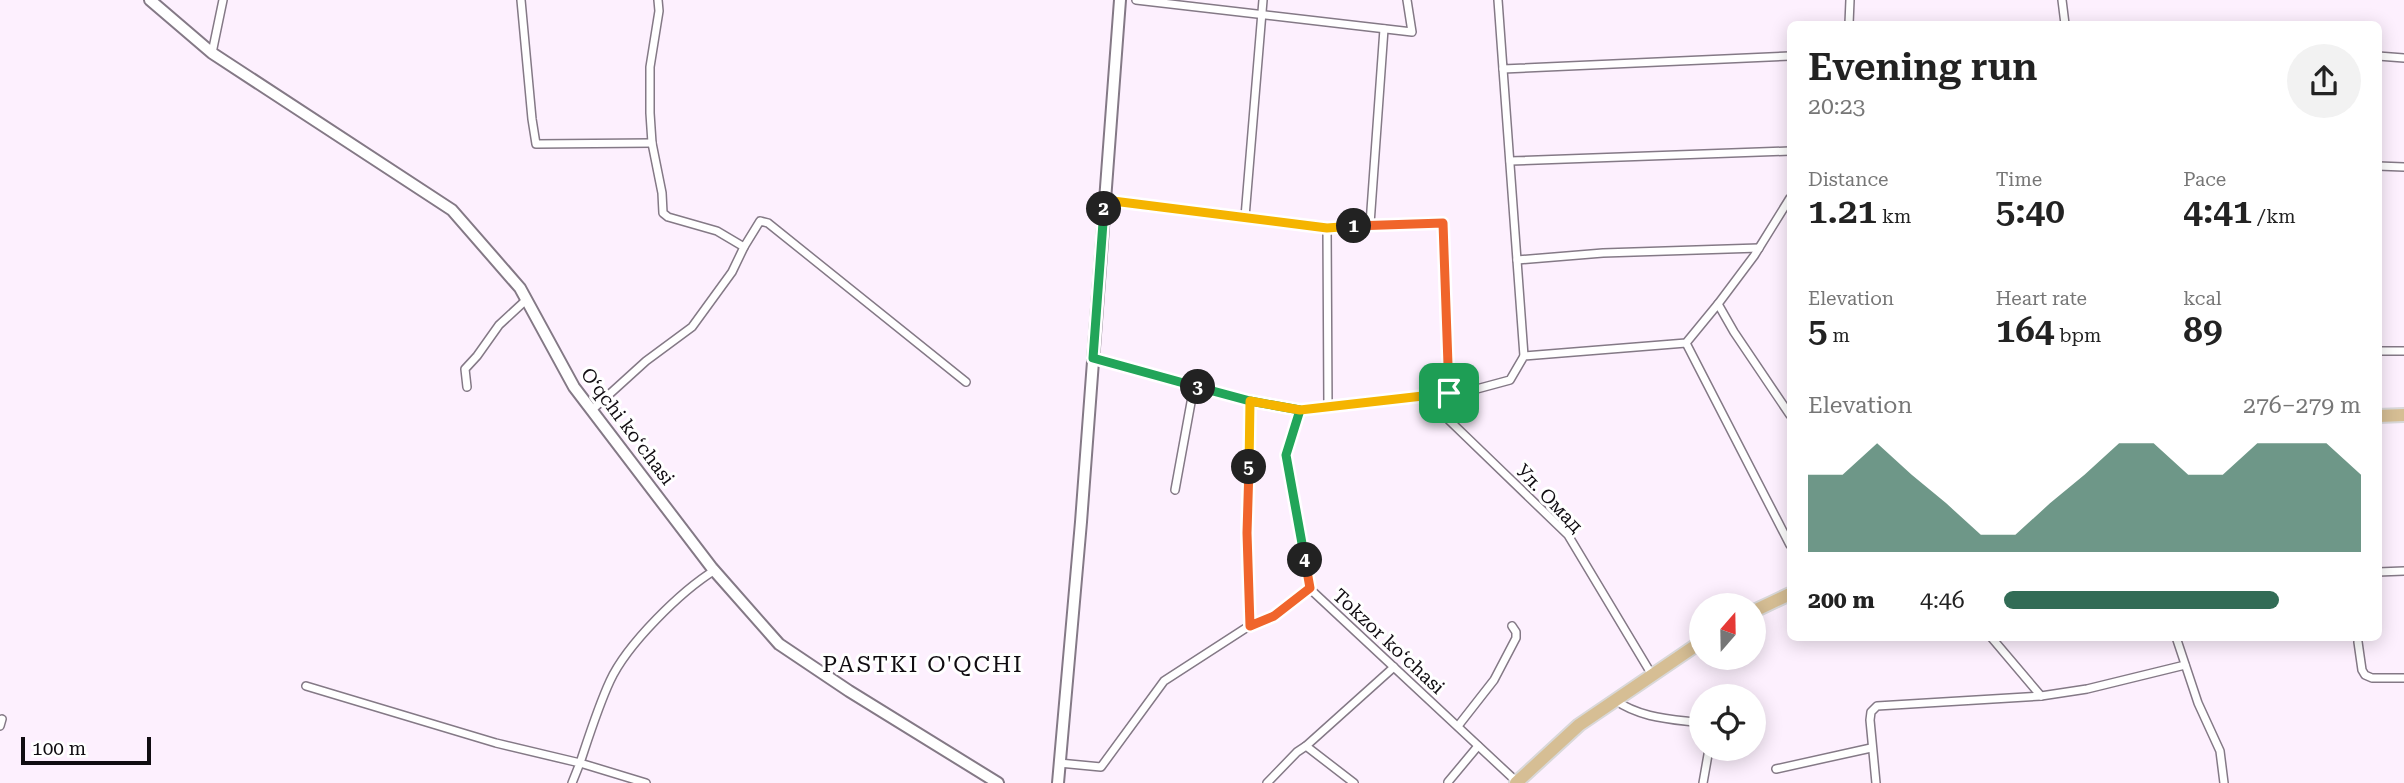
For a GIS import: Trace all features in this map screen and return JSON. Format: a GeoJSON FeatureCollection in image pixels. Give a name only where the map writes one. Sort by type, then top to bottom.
{"type":"FeatureCollection","features":[{"type":"Feature","properties":{"kind":"main road","name":"Oʻqchi koʻchasi"},"geometry":{"type":"LineString","coordinates":[[150,0],[212,53],[452,210],[520,288],[574,387],[715,570],[779,644],[849,691],[999,783]]}},
{"type":"Feature","properties":{"kind":"main road"},"geometry":{"type":"LineString","coordinates":[[1058,783],[1119,0]]}},
{"type":"Feature","properties":{"kind":"main road"},"geometry":{"type":"LineString","coordinates":[[2382,416],[2404,415]]}},
{"type":"Feature","properties":{"kind":"main road"},"geometry":{"type":"LineString","coordinates":[[1766,605],[1787,595]]}},
{"type":"Feature","properties":{"kind":"main road"},"geometry":{"type":"LineString","coordinates":[[1518,783],[1579,725],[1689,650]]}},
{"type":"Feature","properties":{"kind":"street"},"geometry":{"type":"LineString","coordinates":[[212,53],[223,0]]}},
{"type":"Feature","properties":{"kind":"street"},"geometry":{"type":"LineString","coordinates":[[521,0],[531,119],[536,144],[652,143]]}},
{"type":"Feature","properties":{"kind":"street"},"geometry":{"type":"LineString","coordinates":[[658,0],[659,11],[650,67],[652,143],[662,193],[663,213],[668,217],[717,231],[744,247]]}},
{"type":"Feature","properties":{"kind":"street"},"geometry":{"type":"LineString","coordinates":[[1136,0],[1412,33],[1407,0]]}},
{"type":"Feature","properties":{"kind":"street"},"geometry":{"type":"LineString","coordinates":[[1245,217],[1263,0]]}},
{"type":"Feature","properties":{"kind":"street"},"geometry":{"type":"LineString","coordinates":[[1093,358],[1250,401],[1300,410],[1473,390],[1510,380],[1524,356],[1498,0]]}},
{"type":"Feature","properties":{"kind":"street"},"geometry":{"type":"LineString","coordinates":[[1849,21],[1850,0]]}},
{"type":"Feature","properties":{"kind":"street"},"geometry":{"type":"LineString","coordinates":[[2062,0],[2065,21]]}},
{"type":"Feature","properties":{"kind":"street"},"geometry":{"type":"LineString","coordinates":[[1370,224],[1384,29]]}},
{"type":"Feature","properties":{"kind":"street"},"geometry":{"type":"LineString","coordinates":[[1503,69],[1787,56]]}},
{"type":"Feature","properties":{"kind":"street"},"geometry":{"type":"LineString","coordinates":[[2382,56],[2404,58]]}},
{"type":"Feature","properties":{"kind":"street"},"geometry":{"type":"LineString","coordinates":[[1510,161],[1787,151]]}},
{"type":"Feature","properties":{"kind":"street"},"geometry":{"type":"LineString","coordinates":[[2382,166],[2404,167]]}},
{"type":"Feature","properties":{"kind":"street"},"geometry":{"type":"LineString","coordinates":[[1105,200],[1327,228],[1370,224],[1443,223],[1449,393]]}},
{"type":"Feature","properties":{"kind":"street"},"geometry":{"type":"LineString","coordinates":[[1524,356],[1686,343],[1759,248],[1787,203]]}},
{"type":"Feature","properties":{"kind":"street"},"geometry":{"type":"LineString","coordinates":[[592,410],[646,361],[692,327],[732,272],[760,222],[768,223],[966,382]]}},
{"type":"Feature","properties":{"kind":"street"},"geometry":{"type":"LineString","coordinates":[[1327,228],[1328,407]]}},
{"type":"Feature","properties":{"kind":"street"},"geometry":{"type":"LineString","coordinates":[[1517,260],[1603,253],[1759,248]]}},
{"type":"Feature","properties":{"kind":"street"},"geometry":{"type":"LineString","coordinates":[[467,387],[465,369],[499,325],[526,300]]}},
{"type":"Feature","properties":{"kind":"street"},"geometry":{"type":"LineString","coordinates":[[1718,304],[1787,411]]}},
{"type":"Feature","properties":{"kind":"street"},"geometry":{"type":"LineString","coordinates":[[1686,343],[1787,539]]}},
{"type":"Feature","properties":{"kind":"street"},"geometry":{"type":"LineString","coordinates":[[2382,351],[2404,351]]}},
{"type":"Feature","properties":{"kind":"street"},"geometry":{"type":"LineString","coordinates":[[1175,490],[1194,386]]}},
{"type":"Feature","properties":{"kind":"street","name":"Ул. Омад"},"geometry":{"type":"LineString","coordinates":[[1424,396],[1568,536],[1652,675]]}},
{"type":"Feature","properties":{"kind":"street"},"geometry":{"type":"LineString","coordinates":[[1250,401],[1247,533],[1250,626]]}},
{"type":"Feature","properties":{"kind":"street","name":"Tokzor koʻchasi"},"geometry":{"type":"LineString","coordinates":[[1300,410],[1286,455],[1310,588],[1518,783]]}},
{"type":"Feature","properties":{"kind":"street"},"geometry":{"type":"LineString","coordinates":[[572,783],[611,678],[627,655],[669,607],[715,570]]}},
{"type":"Feature","properties":{"kind":"street"},"geometry":{"type":"LineString","coordinates":[[2382,572],[2404,571]]}},
{"type":"Feature","properties":{"kind":"street"},"geometry":{"type":"LineString","coordinates":[[1059,763],[1101,767],[1164,681],[1250,626],[1274,616],[1310,588]]}},
{"type":"Feature","properties":{"kind":"street"},"geometry":{"type":"LineString","coordinates":[[1458,726],[1494,680],[1516,638],[1512,626]]}},
{"type":"Feature","properties":{"kind":"street"},"geometry":{"type":"LineString","coordinates":[[1994,641],[2041,696]]}},
{"type":"Feature","properties":{"kind":"street"},"geometry":{"type":"LineString","coordinates":[[2177,641],[2198,703],[2220,751],[2224,783]]}},
{"type":"Feature","properties":{"kind":"street"},"geometry":{"type":"LineString","coordinates":[[2358,642],[2365,675],[2372,678],[2404,678]]}},
{"type":"Feature","properties":{"kind":"street"},"geometry":{"type":"LineString","coordinates":[[1876,783],[1871,748],[1871,712],[1877,706],[2041,696],[2087,690],[2185,665]]}},
{"type":"Feature","properties":{"kind":"street"},"geometry":{"type":"LineString","coordinates":[[1267,783],[1297,752],[1394,667]]}},
{"type":"Feature","properties":{"kind":"street"},"geometry":{"type":"LineString","coordinates":[[306,686],[496,743],[580,763],[646,783]]}},
{"type":"Feature","properties":{"kind":"street"},"geometry":{"type":"LineString","coordinates":[[1615,701],[1643,715],[1689,721]]}},
{"type":"Feature","properties":{"kind":"street"},"geometry":{"type":"LineString","coordinates":[[1306,746],[1353,783]]}},
{"type":"Feature","properties":{"kind":"street"},"geometry":{"type":"LineString","coordinates":[[1448,782],[1478,746]]}},
{"type":"Feature","properties":{"kind":"street"},"geometry":{"type":"LineString","coordinates":[[1776,768],[1871,748]]}},
{"type":"Feature","properties":{"kind":"street"},"geometry":{"type":"LineString","coordinates":[[1703,783],[1707,761]]}},
{"type":"Feature","properties":{"kind":"district","name":"PASTKI O'QCHI"},"geometry":{"type":"Point","coordinates":[923,664]}},
{"type":"Feature","properties":{"kind":"route"},"geometry":{"type":"LineString","coordinates":[[1449,393],[1300,410],[1250,401],[1247,533],[1250,626],[1274,616],[1310,588],[1286,455],[1300,410],[1250,401],[1093,358],[1105,200],[1327,228],[1370,224],[1443,223],[1449,393]]}}]}
